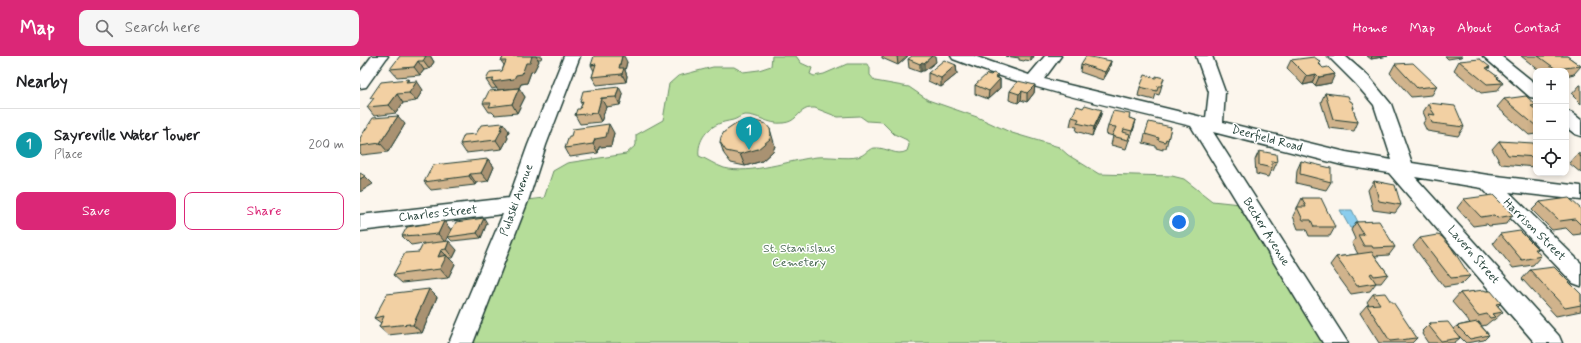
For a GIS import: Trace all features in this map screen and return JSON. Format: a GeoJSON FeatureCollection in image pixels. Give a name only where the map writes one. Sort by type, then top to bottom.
{"type":"FeatureCollection","features":[{"type":"Feature","properties":{"kind":"street"},"geometry":{"type":"LineString","coordinates":[[360,83],[380,56]]}},
{"type":"Feature","properties":{"kind":"street","name":"Pulaski Avenue"},"geometry":{"type":"LineString","coordinates":[[461,343],[516,205],[536,146],[572,56]]}},
{"type":"Feature","properties":{"kind":"street","name":"Deerfield Road"},"geometry":{"type":"LineString","coordinates":[[959,56],[1033,81],[1346,159],[1488,182],[1581,193]]}},
{"type":"Feature","properties":{"kind":"street"},"geometry":{"type":"LineString","coordinates":[[1033,81],[1053,56]]}},
{"type":"Feature","properties":{"kind":"street"},"geometry":{"type":"LineString","coordinates":[[1204,56],[1217,92],[1205,123]]}},
{"type":"Feature","properties":{"kind":"street"},"geometry":{"type":"LineString","coordinates":[[1336,56],[1362,80],[1382,104],[1400,168]]}},
{"type":"Feature","properties":{"kind":"street"},"geometry":{"type":"LineString","coordinates":[[1491,56],[1533,91]]}},
{"type":"Feature","properties":{"kind":"street"},"geometry":{"type":"LineString","coordinates":[[1569,120],[1581,130]]}},
{"type":"Feature","properties":{"kind":"street","name":"Becker Avenue"},"geometry":{"type":"LineString","coordinates":[[1205,123],[1336,343]]}},
{"type":"Feature","properties":{"kind":"street","name":"Lavern Street"},"geometry":{"type":"LineString","coordinates":[[1400,168],[1550,343]]}},
{"type":"Feature","properties":{"kind":"street","name":"Harrison Street"},"geometry":{"type":"LineString","coordinates":[[1488,182],[1581,277]]}},
{"type":"Feature","properties":{"kind":"street","name":"Charles Street"},"geometry":{"type":"LineString","coordinates":[[360,222],[516,205]]}},
{"type":"Feature","properties":{"kind":"green space","name":"St. Stanislaus Cemetery"},"geometry":{"type":"Polygon","coordinates":[[[772,56],[796,56],[801,63],[812,68],[810,74],[814,76],[824,74],[847,64],[868,64],[870,68],[870,75],[875,81],[909,87],[928,100],[977,117],[1012,133],[1059,147],[1068,155],[1099,174],[1172,176],[1184,179],[1212,201],[1249,205],[1336,343],[461,343],[518,201],[544,198],[553,171],[567,163],[626,154],[636,145],[636,135],[663,120],[669,84],[678,76],[713,67],[734,67],[743,72],[759,70],[771,66],[772,56]],[[815,108],[806,109],[791,121],[783,123],[744,115],[734,120],[718,124],[709,130],[705,134],[700,144],[699,156],[724,168],[746,170],[817,157],[857,157],[873,148],[899,153],[907,151],[909,145],[907,140],[894,134],[882,122],[867,121],[860,116],[838,117],[815,108]]]}},
{"type":"Feature","properties":{"kind":"water"},"geometry":{"type":"Polygon","coordinates":[[[1340,210],[1352,210],[1361,228],[1350,228],[1340,210]]]}},
{"type":"Feature","properties":{"kind":"building"},"geometry":{"type":"Polygon","coordinates":[[[400,56],[426,56],[423,61],[418,61],[414,67],[390,69],[400,56]]]}},
{"type":"Feature","properties":{"kind":"building"},"geometry":{"type":"Polygon","coordinates":[[[504,56],[532,56],[530,63],[526,63],[522,74],[516,75],[514,79],[492,82],[494,79],[486,80],[490,72],[502,71],[506,61],[501,61],[504,56]]]}},
{"type":"Feature","properties":{"kind":"building"},"geometry":{"type":"Polygon","coordinates":[[[594,56],[622,56],[619,68],[624,68],[622,74],[592,77],[596,64],[591,65],[594,56]]]}},
{"type":"Feature","properties":{"kind":"building"},"geometry":{"type":"Polygon","coordinates":[[[912,56],[932,56],[924,63],[922,62],[920,64],[908,59],[912,56]]]}},
{"type":"Feature","properties":{"kind":"building"},"geometry":{"type":"Polygon","coordinates":[[[1086,56],[1111,61],[1105,72],[1081,64],[1086,56]]]}},
{"type":"Feature","properties":{"kind":"building"},"geometry":{"type":"Polygon","coordinates":[[[1538,56],[1567,56],[1581,66],[1564,68],[1555,68],[1538,56]]]}},
{"type":"Feature","properties":{"kind":"building"},"geometry":{"type":"Polygon","coordinates":[[[1314,57],[1321,62],[1319,64],[1323,68],[1328,67],[1335,74],[1319,77],[1316,74],[1307,76],[1291,60],[1314,57]]]}},
{"type":"Feature","properties":{"kind":"building"},"geometry":{"type":"Polygon","coordinates":[[[1480,59],[1490,67],[1486,68],[1503,83],[1487,84],[1459,61],[1480,59]]]}},
{"type":"Feature","properties":{"kind":"building"},"geometry":{"type":"Polygon","coordinates":[[[944,60],[956,65],[941,78],[928,73],[944,60]]]}},
{"type":"Feature","properties":{"kind":"building"},"geometry":{"type":"Polygon","coordinates":[[[1413,63],[1437,86],[1417,88],[1395,64],[1413,63]]]}},
{"type":"Feature","properties":{"kind":"building"},"geometry":{"type":"Polygon","coordinates":[[[993,73],[998,75],[995,77],[1000,79],[989,91],[975,85],[987,74],[991,75],[993,73]]]}},
{"type":"Feature","properties":{"kind":"building"},"geometry":{"type":"Polygon","coordinates":[[[1145,75],[1156,78],[1156,76],[1164,78],[1161,86],[1158,86],[1157,91],[1140,87],[1145,75]]]}},
{"type":"Feature","properties":{"kind":"building"},"geometry":{"type":"Polygon","coordinates":[[[408,79],[406,82],[417,81],[409,93],[397,94],[389,105],[367,107],[374,98],[370,98],[381,82],[408,79]]]}},
{"type":"Feature","properties":{"kind":"building"},"geometry":{"type":"Polygon","coordinates":[[[1018,81],[1035,85],[1027,93],[1022,91],[1019,94],[1010,91],[1018,81]]]}},
{"type":"Feature","properties":{"kind":"building"},"geometry":{"type":"Polygon","coordinates":[[[619,87],[616,97],[601,98],[597,113],[575,115],[577,109],[580,109],[583,101],[580,102],[583,91],[619,87]]]}},
{"type":"Feature","properties":{"kind":"building"},"geometry":{"type":"Polygon","coordinates":[[[519,88],[512,104],[489,107],[491,103],[483,103],[489,91],[519,88]]]}},
{"type":"Feature","properties":{"kind":"building"},"geometry":{"type":"Polygon","coordinates":[[[1325,93],[1348,96],[1352,102],[1354,108],[1352,107],[1358,122],[1333,119],[1325,93]]]}},
{"type":"Feature","properties":{"kind":"building"},"geometry":{"type":"Polygon","coordinates":[[[1526,96],[1533,102],[1533,106],[1531,106],[1533,108],[1533,123],[1504,99],[1526,96]]]}},
{"type":"Feature","properties":{"kind":"building"},"geometry":{"type":"Polygon","coordinates":[[[1429,103],[1455,106],[1464,127],[1432,123],[1429,114],[1435,115],[1429,103]]]}},
{"type":"Feature","properties":{"kind":"building"},"geometry":{"type":"Polygon","coordinates":[[[1085,105],[1102,110],[1094,127],[1077,123],[1079,119],[1072,117],[1077,106],[1083,108],[1085,105]]]}},
{"type":"Feature","properties":{"kind":"building"},"geometry":{"type":"Polygon","coordinates":[[[1113,111],[1130,114],[1129,118],[1136,120],[1132,131],[1124,129],[1123,132],[1130,134],[1128,140],[1112,136],[1116,127],[1108,126],[1113,111]]]}},
{"type":"Feature","properties":{"kind":"building"},"geometry":{"type":"Polygon","coordinates":[[[398,116],[380,143],[360,146],[360,138],[373,118],[398,116]]]}},
{"type":"Feature","properties":{"kind":"building"},"geometry":{"type":"Polygon","coordinates":[[[752,120],[766,124],[770,129],[770,139],[758,149],[740,154],[726,151],[720,142],[724,132],[736,124],[752,120]]]}},
{"type":"Feature","properties":{"kind":"building"},"geometry":{"type":"Polygon","coordinates":[[[1149,122],[1171,127],[1168,140],[1166,139],[1165,142],[1158,140],[1159,138],[1145,134],[1149,122]]]}},
{"type":"Feature","properties":{"kind":"building"},"geometry":{"type":"Polygon","coordinates":[[[503,123],[500,130],[502,129],[496,140],[460,144],[464,135],[476,134],[481,125],[503,123]]]}},
{"type":"Feature","properties":{"kind":"building"},"geometry":{"type":"Polygon","coordinates":[[[609,124],[606,137],[595,139],[593,144],[565,148],[573,129],[609,124]]]}},
{"type":"Feature","properties":{"kind":"building"},"geometry":{"type":"Polygon","coordinates":[[[1499,141],[1533,143],[1533,157],[1508,155],[1499,141]]]}},
{"type":"Feature","properties":{"kind":"building"},"geometry":{"type":"Polygon","coordinates":[[[1259,151],[1276,154],[1277,162],[1272,161],[1272,168],[1259,165],[1259,151]]]}},
{"type":"Feature","properties":{"kind":"building"},"geometry":{"type":"Polygon","coordinates":[[[488,159],[481,173],[424,182],[433,165],[488,159]]]}},
{"type":"Feature","properties":{"kind":"building"},"geometry":{"type":"Polygon","coordinates":[[[1301,161],[1331,168],[1331,182],[1300,174],[1301,161]]]}},
{"type":"Feature","properties":{"kind":"building"},"geometry":{"type":"Polygon","coordinates":[[[360,173],[365,176],[360,179],[360,173]]]}},
{"type":"Feature","properties":{"kind":"building"},"geometry":{"type":"Polygon","coordinates":[[[1374,181],[1395,185],[1401,205],[1379,201],[1374,181]]]}},
{"type":"Feature","properties":{"kind":"building"},"geometry":{"type":"Polygon","coordinates":[[[1493,195],[1513,215],[1497,218],[1494,215],[1481,217],[1464,199],[1493,195]]]}},
{"type":"Feature","properties":{"kind":"building"},"geometry":{"type":"Polygon","coordinates":[[[1302,198],[1321,198],[1335,227],[1314,227],[1311,220],[1303,220],[1297,207],[1306,207],[1302,198]]]}},
{"type":"Feature","properties":{"kind":"building"},"geometry":{"type":"Polygon","coordinates":[[[1569,198],[1581,209],[1581,225],[1575,219],[1560,221],[1540,202],[1569,198]]]}},
{"type":"Feature","properties":{"kind":"building"},"geometry":{"type":"Polygon","coordinates":[[[484,218],[477,233],[448,237],[456,222],[484,218]]]}},
{"type":"Feature","properties":{"kind":"building"},"geometry":{"type":"Polygon","coordinates":[[[444,221],[438,234],[402,236],[407,227],[444,221]]]}},
{"type":"Feature","properties":{"kind":"building"},"geometry":{"type":"Polygon","coordinates":[[[1379,221],[1395,247],[1373,248],[1372,246],[1364,246],[1358,235],[1364,235],[1356,222],[1379,221]]]}},
{"type":"Feature","properties":{"kind":"building"},"geometry":{"type":"Polygon","coordinates":[[[1520,231],[1538,249],[1535,249],[1541,256],[1522,260],[1500,234],[1520,231]]]}},
{"type":"Feature","properties":{"kind":"building"},"geometry":{"type":"Polygon","coordinates":[[[1437,235],[1441,236],[1451,247],[1470,276],[1451,278],[1420,238],[1437,235]]]}},
{"type":"Feature","properties":{"kind":"building"},"geometry":{"type":"Polygon","coordinates":[[[449,241],[446,249],[441,250],[438,257],[447,255],[440,269],[393,275],[405,253],[419,252],[423,244],[449,241]]]}},
{"type":"Feature","properties":{"kind":"building"},"geometry":{"type":"Polygon","coordinates":[[[1372,252],[1388,274],[1374,276],[1372,273],[1370,274],[1376,283],[1357,286],[1336,257],[1372,252]]]}},
{"type":"Feature","properties":{"kind":"building"},"geometry":{"type":"Polygon","coordinates":[[[1554,267],[1581,294],[1581,305],[1565,308],[1530,270],[1554,267]]]}},
{"type":"Feature","properties":{"kind":"building"},"geometry":{"type":"Polygon","coordinates":[[[429,289],[413,325],[379,327],[384,316],[374,318],[387,294],[429,289]]]}},
{"type":"Feature","properties":{"kind":"building"},"geometry":{"type":"Polygon","coordinates":[[[1484,290],[1491,291],[1501,303],[1496,304],[1503,312],[1492,314],[1495,317],[1490,318],[1487,314],[1478,316],[1460,293],[1484,290]]]}},
{"type":"Feature","properties":{"kind":"building"},"geometry":{"type":"Polygon","coordinates":[[[1385,293],[1391,302],[1393,302],[1417,338],[1390,341],[1367,305],[1380,304],[1373,294],[1385,293]]]}},
{"type":"Feature","properties":{"kind":"building"},"geometry":{"type":"Polygon","coordinates":[[[1448,322],[1460,338],[1441,341],[1429,326],[1431,325],[1430,323],[1448,322]]]}},
{"type":"Feature","properties":{"kind":"building"},"geometry":{"type":"Polygon","coordinates":[[[1477,322],[1489,335],[1470,339],[1457,326],[1477,322]]]}},
{"type":"Feature","properties":{"kind":"place","name":"Sayreville Water Tower"},"geometry":{"type":"Point","coordinates":[749,150]}}]}
